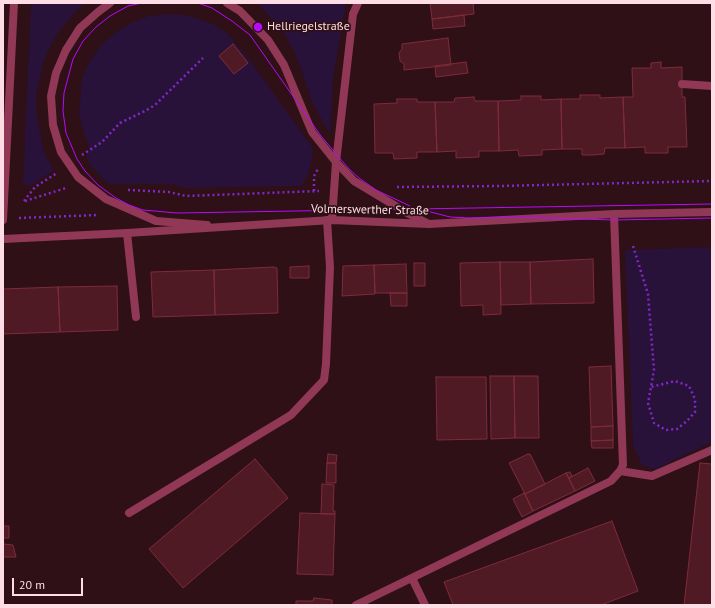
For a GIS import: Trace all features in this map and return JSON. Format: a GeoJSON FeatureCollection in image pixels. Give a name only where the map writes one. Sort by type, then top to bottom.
{"type":"FeatureCollection","features":[{"type":"Feature","properties":{"kind":"street"},"geometry":{"type":"LineString","coordinates":[[3,220],[14,3]]}},
{"type":"Feature","properties":{"kind":"street"},"geometry":{"type":"LineString","coordinates":[[110,3],[80,28],[66,50],[56,73],[51,96],[53,125],[60,152],[78,177],[106,199],[156,221],[224,227]]}},
{"type":"Feature","properties":{"kind":"street"},"geometry":{"type":"LineString","coordinates":[[227,3],[240,11],[268,40],[284,65],[312,132],[336,162],[354,181],[409,214],[429,224]]}},
{"type":"Feature","properties":{"kind":"street"},"geometry":{"type":"LineString","coordinates":[[129,513],[291,415],[324,380],[330,267],[330,220],[353,14],[358,3]]}},
{"type":"Feature","properties":{"kind":"street"},"geometry":{"type":"LineString","coordinates":[[682,84],[712,86]]}},
{"type":"Feature","properties":{"kind":"street","name":"Volmerswerther Straße"},"geometry":{"type":"LineString","coordinates":[[3,239],[127,233],[330,220],[429,224],[614,214],[712,212]]}},
{"type":"Feature","properties":{"kind":"street"},"geometry":{"type":"LineString","coordinates":[[356,605],[611,482],[620,471],[622,457],[614,214]]}},
{"type":"Feature","properties":{"kind":"street"},"geometry":{"type":"LineString","coordinates":[[127,233],[136,317]]}},
{"type":"Feature","properties":{"kind":"street"},"geometry":{"type":"LineString","coordinates":[[620,471],[652,476],[712,450]]}},
{"type":"Feature","properties":{"kind":"street"},"geometry":{"type":"LineString","coordinates":[[412,578],[425,605]]}},
{"type":"Feature","properties":{"kind":"path"},"geometry":{"type":"LineString","coordinates":[[68,188],[24,201],[35,187],[102,142],[120,123],[155,105],[203,58]]}},
{"type":"Feature","properties":{"kind":"path"},"geometry":{"type":"LineString","coordinates":[[394,188],[405,186],[500,186],[712,180]]}},
{"type":"Feature","properties":{"kind":"path"},"geometry":{"type":"LineString","coordinates":[[123,190],[169,192],[186,196],[291,193],[324,190]]}},
{"type":"Feature","properties":{"kind":"path"},"geometry":{"type":"LineString","coordinates":[[29,218],[103,214]]}},
{"type":"Feature","properties":{"kind":"path"},"geometry":{"type":"LineString","coordinates":[[632,243],[648,294],[654,370],[648,403],[654,423],[666,430],[677,429],[695,412],[695,399],[689,386],[675,381],[651,387]]}},
{"type":"Feature","properties":{"kind":"shaded area"},"geometry":{"type":"Polygon","coordinates":[[[31,3],[85,3],[75,12],[60,30],[52,43],[44,60],[36,95],[37,117],[45,155],[54,170],[32,185],[23,185],[31,3]]]}},
{"type":"Feature","properties":{"kind":"shaded area"},"geometry":{"type":"Polygon","coordinates":[[[258,3],[346,3],[333,77],[330,134],[311,99],[293,49],[284,33],[258,3]]]}},
{"type":"Feature","properties":{"kind":"shaded area"},"geometry":{"type":"Polygon","coordinates":[[[170,14],[190,16],[213,24],[228,34],[251,62],[312,147],[313,155],[308,175],[301,186],[184,188],[173,184],[110,184],[101,177],[89,163],[86,156],[89,148],[79,116],[82,78],[89,62],[102,44],[130,23],[149,16],[170,14]]]}},
{"type":"Feature","properties":{"kind":"shaded area"},"geometry":{"type":"Polygon","coordinates":[[[712,247],[712,442],[655,469],[642,466],[633,445],[625,250],[712,247]]]}},
{"type":"Feature","properties":{"kind":"building"},"geometry":{"type":"Polygon","coordinates":[[[430,3],[473,3],[474,14],[432,19],[430,3]]]}},
{"type":"Feature","properties":{"kind":"building"},"geometry":{"type":"Polygon","coordinates":[[[464,15],[465,26],[433,29],[432,19],[464,15]]]}},
{"type":"Feature","properties":{"kind":"building"},"geometry":{"type":"Polygon","coordinates":[[[448,38],[451,65],[404,70],[404,64],[400,61],[399,53],[402,49],[402,44],[448,38]]]}},
{"type":"Feature","properties":{"kind":"building"},"geometry":{"type":"Polygon","coordinates":[[[233,44],[248,63],[234,74],[219,56],[233,44]]]}},
{"type":"Feature","properties":{"kind":"building"},"geometry":{"type":"Polygon","coordinates":[[[466,62],[468,73],[436,77],[435,66],[466,62]]]}},
{"type":"Feature","properties":{"kind":"building"},"geometry":{"type":"Polygon","coordinates":[[[661,62],[661,68],[682,67],[682,97],[685,97],[687,147],[668,147],[668,153],[645,153],[645,147],[625,148],[623,97],[633,97],[632,68],[651,68],[651,63],[661,62]]]}},
{"type":"Feature","properties":{"kind":"building"},"geometry":{"type":"Polygon","coordinates":[[[580,95],[600,95],[600,98],[623,97],[625,148],[605,148],[604,154],[593,155],[582,155],[582,149],[562,149],[561,99],[580,99],[580,95]]]}},
{"type":"Feature","properties":{"kind":"building"},"geometry":{"type":"Polygon","coordinates":[[[521,96],[541,96],[541,100],[561,99],[562,149],[542,150],[542,155],[519,156],[518,150],[499,151],[498,101],[521,100],[521,96]]]}},
{"type":"Feature","properties":{"kind":"building"},"geometry":{"type":"Polygon","coordinates":[[[474,97],[475,101],[498,101],[499,151],[479,151],[479,157],[456,158],[456,151],[437,152],[435,102],[454,102],[455,98],[474,97]]]}},
{"type":"Feature","properties":{"kind":"building"},"geometry":{"type":"Polygon","coordinates":[[[397,99],[417,99],[417,102],[435,102],[437,152],[417,152],[417,158],[394,159],[393,153],[375,153],[374,104],[397,103],[397,99]]]}},
{"type":"Feature","properties":{"kind":"building"},"geometry":{"type":"Polygon","coordinates":[[[593,259],[594,303],[531,304],[530,262],[593,259]]]}},
{"type":"Feature","properties":{"kind":"building"},"geometry":{"type":"Polygon","coordinates":[[[500,262],[530,262],[531,304],[501,305],[500,262]]]}},
{"type":"Feature","properties":{"kind":"building"},"geometry":{"type":"Polygon","coordinates":[[[500,262],[501,314],[483,315],[483,305],[461,306],[460,263],[500,262]]]}},
{"type":"Feature","properties":{"kind":"building"},"geometry":{"type":"Polygon","coordinates":[[[414,263],[425,263],[425,286],[414,286],[414,263]]]}},
{"type":"Feature","properties":{"kind":"building"},"geometry":{"type":"Polygon","coordinates":[[[406,264],[407,293],[375,293],[374,265],[406,264]]]}},
{"type":"Feature","properties":{"kind":"building"},"geometry":{"type":"Polygon","coordinates":[[[374,265],[375,294],[342,296],[343,266],[374,265]]]}},
{"type":"Feature","properties":{"kind":"building"},"geometry":{"type":"Polygon","coordinates":[[[309,266],[309,278],[290,278],[290,267],[309,266]]]}},
{"type":"Feature","properties":{"kind":"building"},"geometry":{"type":"Polygon","coordinates":[[[277,268],[278,313],[215,315],[214,270],[277,268]]]}},
{"type":"Feature","properties":{"kind":"building"},"geometry":{"type":"Polygon","coordinates":[[[214,270],[215,315],[153,317],[151,272],[214,270]]]}},
{"type":"Feature","properties":{"kind":"building"},"geometry":{"type":"Polygon","coordinates":[[[117,286],[118,330],[60,332],[58,287],[117,286]]]}},
{"type":"Feature","properties":{"kind":"building"},"geometry":{"type":"Polygon","coordinates":[[[58,287],[60,332],[3,334],[3,289],[58,287]]]}},
{"type":"Feature","properties":{"kind":"building"},"geometry":{"type":"Polygon","coordinates":[[[390,293],[407,293],[407,306],[391,306],[390,293]]]}},
{"type":"Feature","properties":{"kind":"building"},"geometry":{"type":"Polygon","coordinates":[[[611,366],[613,426],[591,427],[589,367],[611,366]]]}},
{"type":"Feature","properties":{"kind":"building"},"geometry":{"type":"Polygon","coordinates":[[[490,376],[514,376],[515,438],[491,439],[490,376]]]}},
{"type":"Feature","properties":{"kind":"building"},"geometry":{"type":"Polygon","coordinates":[[[514,376],[538,376],[539,438],[515,438],[514,376]]]}},
{"type":"Feature","properties":{"kind":"building"},"geometry":{"type":"Polygon","coordinates":[[[436,377],[486,377],[487,439],[437,440],[436,377]]]}},
{"type":"Feature","properties":{"kind":"building"},"geometry":{"type":"Polygon","coordinates":[[[613,426],[613,440],[591,441],[591,427],[613,426]]]}},
{"type":"Feature","properties":{"kind":"building"},"geometry":{"type":"Polygon","coordinates":[[[613,440],[613,448],[592,448],[591,441],[613,440]]]}},
{"type":"Feature","properties":{"kind":"building"},"geometry":{"type":"Polygon","coordinates":[[[328,454],[337,455],[336,463],[327,463],[328,454]]]}},
{"type":"Feature","properties":{"kind":"building"},"geometry":{"type":"Polygon","coordinates":[[[530,454],[545,484],[525,494],[509,463],[530,454]]]}},
{"type":"Feature","properties":{"kind":"building"},"geometry":{"type":"Polygon","coordinates":[[[255,459],[288,498],[183,588],[149,549],[255,459]]]}},
{"type":"Feature","properties":{"kind":"building"},"geometry":{"type":"Polygon","coordinates":[[[327,463],[336,463],[336,483],[326,483],[327,463]]]}},
{"type":"Feature","properties":{"kind":"building"},"geometry":{"type":"Polygon","coordinates":[[[700,463],[712,464],[712,605],[684,605],[700,463]]]}},
{"type":"Feature","properties":{"kind":"building"},"geometry":{"type":"Polygon","coordinates":[[[588,468],[595,481],[575,491],[569,478],[588,468]]]}},
{"type":"Feature","properties":{"kind":"building"},"geometry":{"type":"Polygon","coordinates":[[[570,472],[572,476],[569,478],[566,473],[570,472]]]}},
{"type":"Feature","properties":{"kind":"building"},"geometry":{"type":"Polygon","coordinates":[[[566,473],[575,491],[533,511],[525,494],[566,473]]]}},
{"type":"Feature","properties":{"kind":"building"},"geometry":{"type":"Polygon","coordinates":[[[322,484],[334,485],[333,511],[335,511],[335,514],[321,514],[322,484]]]}},
{"type":"Feature","properties":{"kind":"building"},"geometry":{"type":"Polygon","coordinates":[[[524,493],[533,511],[522,517],[513,499],[524,493]]]}},
{"type":"Feature","properties":{"kind":"building"},"geometry":{"type":"Polygon","coordinates":[[[300,513],[335,514],[333,575],[297,574],[300,513]]]}},
{"type":"Feature","properties":{"kind":"building"},"geometry":{"type":"Polygon","coordinates":[[[612,521],[638,591],[601,605],[453,605],[444,582],[612,521]]]}},
{"type":"Feature","properties":{"kind":"building"},"geometry":{"type":"Polygon","coordinates":[[[3,526],[9,526],[9,538],[3,538],[3,526]]]}},
{"type":"Feature","properties":{"kind":"building"},"geometry":{"type":"Polygon","coordinates":[[[3,544],[13,545],[16,557],[3,557],[3,544]]]}},
{"type":"Feature","properties":{"kind":"building"},"geometry":{"type":"Polygon","coordinates":[[[314,598],[332,600],[332,605],[296,605],[296,601],[313,601],[314,598]]]}},
{"type":"Feature","properties":{"kind":"tram line"},"geometry":{"type":"LineString","coordinates":[[142,3],[128,6],[110,16],[96,27],[83,41],[73,59],[64,93],[63,111],[66,133],[77,159],[85,171],[98,185],[116,198],[143,210],[177,213],[712,204]]}},
{"type":"Feature","properties":{"kind":"tram line"},"geometry":{"type":"LineString","coordinates":[[198,3],[212,8],[250,35],[321,136],[349,169],[376,190],[410,206]]}},
{"type":"Feature","properties":{"kind":"tram line"},"geometry":{"type":"LineString","coordinates":[[423,210],[450,217],[469,218],[511,217],[614,220],[712,218]]}},
{"type":"Feature","properties":{"kind":"place","name":"Hellriegelstraße"},"geometry":{"type":"Point","coordinates":[258,27]}}]}
